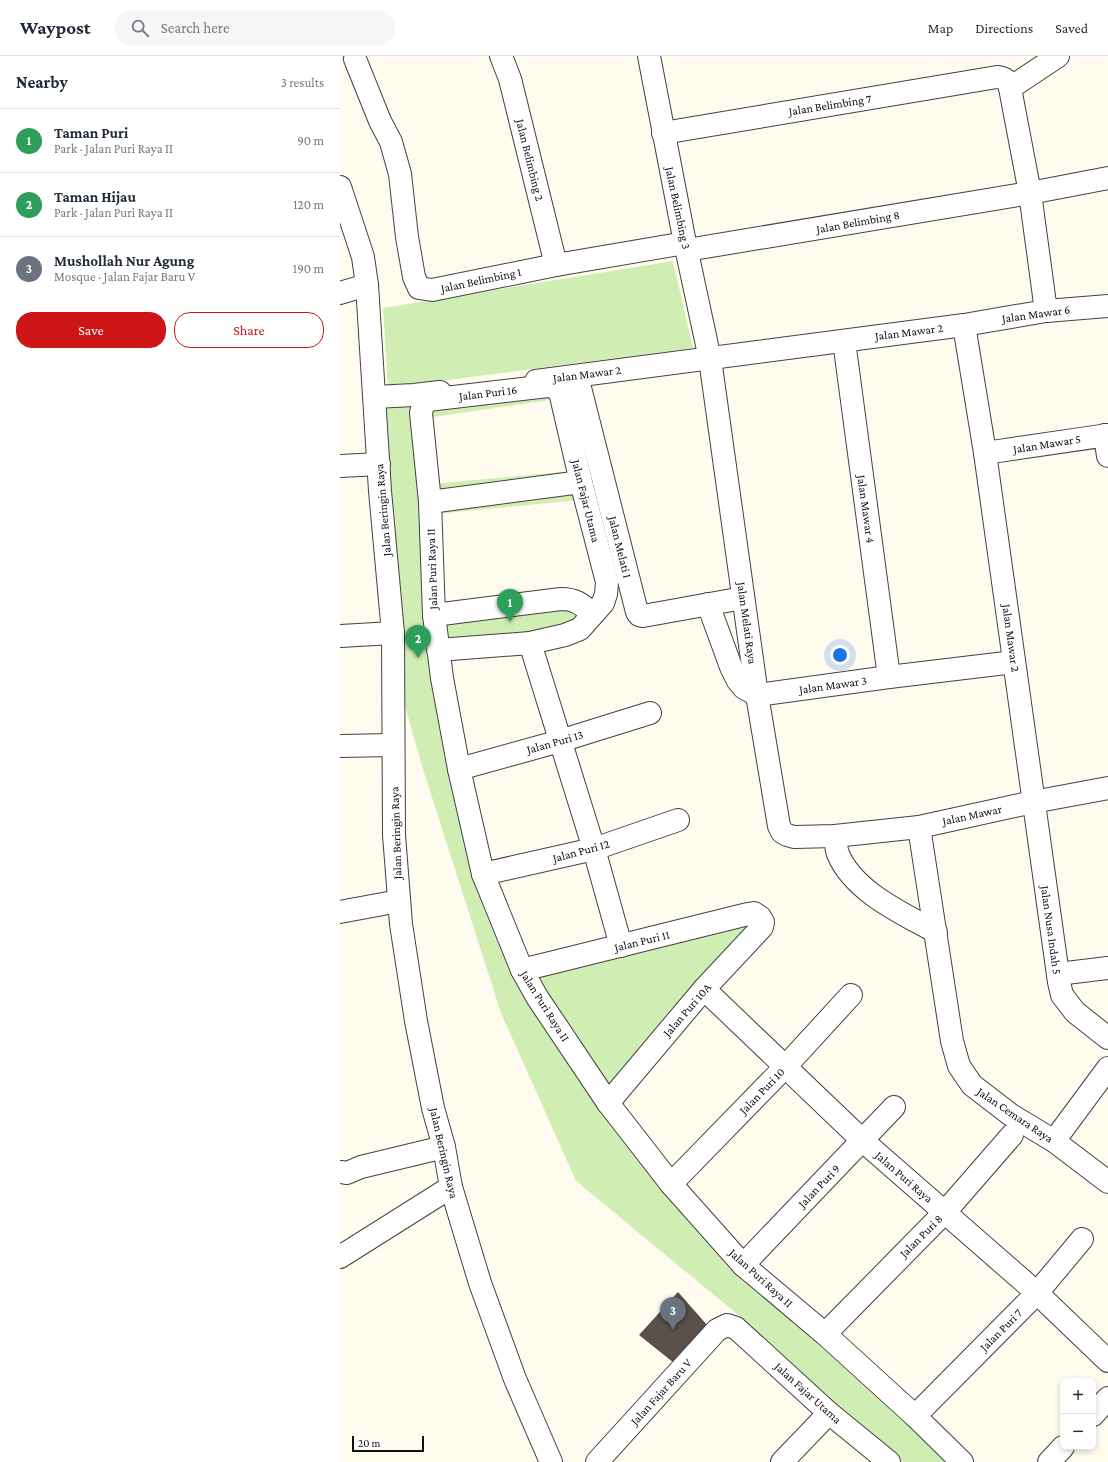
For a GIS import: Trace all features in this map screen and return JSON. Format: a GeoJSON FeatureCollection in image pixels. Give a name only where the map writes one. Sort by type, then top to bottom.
{"type":"FeatureCollection","features":[{"type":"Feature","properties":{"kind":"street","name":"Jalan Belimbing 2"},"geometry":{"type":"LineString","coordinates":[[501,56],[510,79],[556,265]]}},
{"type":"Feature","properties":{"kind":"street","name":"Jalan Belimbing 3"},"geometry":{"type":"LineString","coordinates":[[649,56],[663,133],[710,359]]}},
{"type":"Feature","properties":{"kind":"street"},"geometry":{"type":"LineString","coordinates":[[1046,312],[1030,193],[1004,82],[1058,56]]}},
{"type":"Feature","properties":{"kind":"street","name":"Jalan Belimbing 1"},"geometry":{"type":"LineString","coordinates":[[352,60],[391,142],[400,174],[407,237],[414,276],[419,288],[432,290],[556,265],[686,246]]}},
{"type":"Feature","properties":{"kind":"street","name":"Jalan Belimbing 7"},"geometry":{"type":"LineString","coordinates":[[663,133],[1004,82]]}},
{"type":"Feature","properties":{"kind":"street"},"geometry":{"type":"LineString","coordinates":[[1099,180],[1108,170]]}},
{"type":"Feature","properties":{"kind":"street","name":"Jalan Belimbing 8"},"geometry":{"type":"LineString","coordinates":[[686,246],[1030,193],[1099,180]]}},
{"type":"Feature","properties":{"kind":"street","name":"Jalan Beringin Raya"},"geometry":{"type":"LineString","coordinates":[[340,187],[363,257],[367,285],[379,464],[393,633],[394,835],[401,924],[416,1021],[433,1108],[444,1147],[451,1187],[480,1283],[515,1379],[551,1462]]}},
{"type":"Feature","properties":{"kind":"street"},"geometry":{"type":"LineString","coordinates":[[340,293],[367,285]]}},
{"type":"Feature","properties":{"kind":"street","name":"Jalan Mawar 6"},"geometry":{"type":"LineString","coordinates":[[964,325],[1046,312],[1108,306]]}},
{"type":"Feature","properties":{"kind":"street","name":"Jalan Mawar 2"},"geometry":{"type":"LineString","coordinates":[[375,397],[414,396],[710,359],[964,325],[985,453],[1033,802]]}},
{"type":"Feature","properties":{"kind":"street","name":"Jalan Mawar 4"},"geometry":{"type":"LineString","coordinates":[[844,341],[889,677]]}},
{"type":"Feature","properties":{"kind":"street","name":"Jalan Melati Raya"},"geometry":{"type":"LineString","coordinates":[[710,359],[757,695],[780,826],[782,832],[794,837],[835,836]]}},
{"type":"Feature","properties":{"kind":"street","name":"Jalan Melati I"},"geometry":{"type":"LineString","coordinates":[[577,376],[639,616],[744,598]]}},
{"type":"Feature","properties":{"kind":"street","name":"Jalan Puri 16"},"geometry":{"type":"LineString","coordinates":[[423,405],[428,400],[548,386],[554,387]]}},
{"type":"Feature","properties":{"kind":"street","name":"Jalan Fajar Utama"},"geometry":{"type":"LineString","coordinates":[[438,650],[530,643],[565,635],[580,629],[602,603],[606,594],[607,582],[581,482],[560,392],[554,387]]}},
{"type":"Feature","properties":{"kind":"street","name":"Jalan Puri Raya II"},"geometry":{"type":"LineString","coordinates":[[423,405],[421,413],[430,502],[434,615],[442,678],[459,769],[483,874],[522,970],[537,997],[608,1103],[671,1184],[743,1265],[825,1334],[915,1416],[962,1462]]}},
{"type":"Feature","properties":{"kind":"street","name":"Jalan Mawar 5"},"geometry":{"type":"LineString","coordinates":[[985,453],[1107,442]]}},
{"type":"Feature","properties":{"kind":"street"},"geometry":{"type":"LineString","coordinates":[[340,466],[379,464]]}},
{"type":"Feature","properties":{"kind":"street"},"geometry":{"type":"LineString","coordinates":[[430,502],[581,482]]}},
{"type":"Feature","properties":{"kind":"street"},"geometry":{"type":"LineString","coordinates":[[434,615],[567,599],[573,599],[593,614]]}},
{"type":"Feature","properties":{"kind":"street"},"geometry":{"type":"LineString","coordinates":[[708,604],[731,667],[738,681],[744,688],[757,695]]}},
{"type":"Feature","properties":{"kind":"street"},"geometry":{"type":"LineString","coordinates":[[340,636],[393,633]]}},
{"type":"Feature","properties":{"kind":"street"},"geometry":{"type":"LineString","coordinates":[[530,643],[594,849],[621,946]]}},
{"type":"Feature","properties":{"kind":"street","name":"Jalan Mawar 3"},"geometry":{"type":"LineString","coordinates":[[757,695],[1014,662]]}},
{"type":"Feature","properties":{"kind":"street","name":"Jalan Puri 13"},"geometry":{"type":"LineString","coordinates":[[459,769],[560,741],[650,712]]}},
{"type":"Feature","properties":{"kind":"street"},"geometry":{"type":"LineString","coordinates":[[340,746],[393,745]]}},
{"type":"Feature","properties":{"kind":"street","name":"Jalan Mawar"},"geometry":{"type":"LineString","coordinates":[[835,836],[919,827],[1033,802],[1108,788]]}},
{"type":"Feature","properties":{"kind":"street","name":"Jalan Nusa Indah 5"},"geometry":{"type":"LineString","coordinates":[[1033,802],[1062,994],[1075,1012],[1108,1038]]}},
{"type":"Feature","properties":{"kind":"street","name":"Jalan Puri 12"},"geometry":{"type":"LineString","coordinates":[[483,874],[594,849],[678,820]]}},
{"type":"Feature","properties":{"kind":"street","name":"Jalan Cemara Raya"},"geometry":{"type":"LineString","coordinates":[[919,827],[952,1041],[959,1066],[972,1086],[1011,1115],[1054,1141],[1108,1182]]}},
{"type":"Feature","properties":{"kind":"street"},"geometry":{"type":"LineString","coordinates":[[835,836],[838,853],[848,873],[868,893],[936,932]]}},
{"type":"Feature","properties":{"kind":"street"},"geometry":{"type":"LineString","coordinates":[[340,912],[399,901]]}},
{"type":"Feature","properties":{"kind":"street","name":"Jalan Puri 11"},"geometry":{"type":"LineString","coordinates":[[522,970],[748,914],[754,913],[760,917]]}},
{"type":"Feature","properties":{"kind":"street","name":"Jalan Puri 10A"},"geometry":{"type":"LineString","coordinates":[[608,1103],[704,989],[762,927],[763,922],[760,917]]}},
{"type":"Feature","properties":{"kind":"street"},"geometry":{"type":"LineString","coordinates":[[1058,974],[1108,968]]}},
{"type":"Feature","properties":{"kind":"street","name":"Jalan Puri Raya"},"geometry":{"type":"LineString","coordinates":[[704,989],[863,1141],[1037,1293],[1108,1361]]}},
{"type":"Feature","properties":{"kind":"street","name":"Jalan Puri 10"},"geometry":{"type":"LineString","coordinates":[[671,1184],[785,1067],[851,995]]}},
{"type":"Feature","properties":{"kind":"street"},"geometry":{"type":"LineString","coordinates":[[1054,1141],[1108,1068]]}},
{"type":"Feature","properties":{"kind":"street","name":"Jalan Puri 9"},"geometry":{"type":"LineString","coordinates":[[743,1265],[894,1107]]}},
{"type":"Feature","properties":{"kind":"street","name":"Jalan Puri 8"},"geometry":{"type":"LineString","coordinates":[[825,1334],[945,1212],[1012,1134]]}},
{"type":"Feature","properties":{"kind":"street"},"geometry":{"type":"LineString","coordinates":[[340,1172],[347,1173],[361,1167],[444,1147]]}},
{"type":"Feature","properties":{"kind":"street"},"geometry":{"type":"LineString","coordinates":[[340,1257],[451,1187]]}},
{"type":"Feature","properties":{"kind":"street","name":"Jalan Puri 7"},"geometry":{"type":"LineString","coordinates":[[915,1416],[1037,1293],[1082,1239]]}},
{"type":"Feature","properties":{"kind":"street","name":"Jalan Fajar Utama"},"geometry":{"type":"LineString","coordinates":[[727,1325],[736,1328],[829,1413],[889,1462]]}},
{"type":"Feature","properties":{"kind":"street","name":"Jalan Fajar Baru V"},"geometry":{"type":"LineString","coordinates":[[597,1462],[717,1330],[727,1325]]}},
{"type":"Feature","properties":{"kind":"street"},"geometry":{"type":"LineString","coordinates":[[1094,1414],[1108,1398]]}},
{"type":"Feature","properties":{"kind":"street"},"geometry":{"type":"LineString","coordinates":[[782,1462],[829,1413]]}},
{"type":"Feature","properties":{"kind":"street"},"geometry":{"type":"LineString","coordinates":[[1050,1462],[1060,1450]]}},
{"type":"Feature","properties":{"kind":"green space"},"geometry":{"type":"Polygon","coordinates":[[[673,261],[693,348],[388,388],[383,308],[673,261]]]}},
{"type":"Feature","properties":{"kind":"green space"},"geometry":{"type":"Polygon","coordinates":[[[552,388],[557,399],[426,418],[427,404],[552,388]]]}},
{"type":"Feature","properties":{"kind":"green space"},"geometry":{"type":"Polygon","coordinates":[[[415,400],[469,852],[602,1107],[907,1421],[950,1462],[903,1462],[834,1406],[737,1314],[576,1181],[501,1013],[422,766],[401,692],[380,403],[415,400]]]}},
{"type":"Feature","properties":{"kind":"green space"},"geometry":{"type":"Polygon","coordinates":[[[573,471],[579,500],[435,514],[432,484],[573,471]]]}},
{"type":"Feature","properties":{"kind":"green space"},"geometry":{"type":"Polygon","coordinates":[[[582,607],[578,627],[440,648],[436,618],[582,607]]]}},
{"type":"Feature","properties":{"kind":"green space"},"geometry":{"type":"Polygon","coordinates":[[[753,918],[757,926],[608,1094],[529,976],[753,918]]]}},
{"type":"Feature","properties":{"kind":"building"},"geometry":{"type":"Polygon","coordinates":[[[678,1292],[708,1326],[674,1363],[639,1335],[678,1292]]]}},
{"type":"Feature","properties":{"kind":"place","name":"Taman Puri"},"geometry":{"type":"Point","coordinates":[510,622]}},
{"type":"Feature","properties":{"kind":"place","name":"Taman Hijau"},"geometry":{"type":"Point","coordinates":[418,658]}},
{"type":"Feature","properties":{"kind":"place","name":"Mushollah Nur Agung"},"geometry":{"type":"Point","coordinates":[673,1330]}}]}
